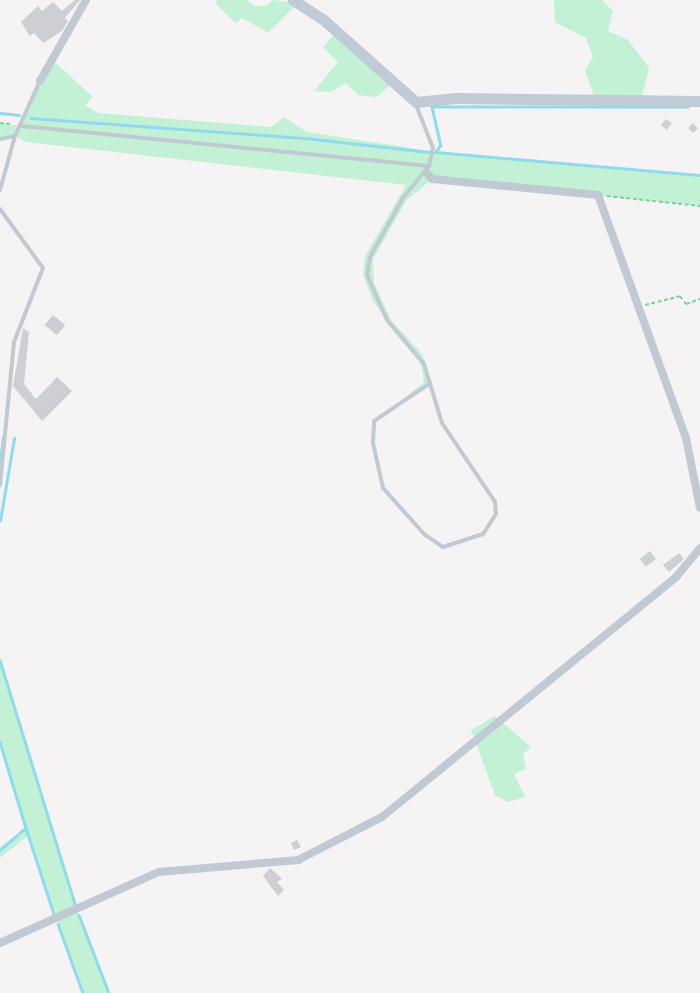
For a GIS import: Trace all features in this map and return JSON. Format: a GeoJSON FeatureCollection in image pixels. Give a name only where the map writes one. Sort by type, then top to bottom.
{"type":"FeatureCollection","features":[{"type":"Feature","properties":{"kind":"street"},"geometry":{"type":"LineString","coordinates":[[40,80],[86,0]]}},
{"type":"Feature","properties":{"kind":"street"},"geometry":{"type":"LineString","coordinates":[[292,0],[326,21],[416,102],[456,98],[700,101]]}},
{"type":"Feature","properties":{"kind":"street"},"geometry":{"type":"LineString","coordinates":[[428,169],[432,179],[598,195],[641,308],[686,438],[700,508]]}},
{"type":"Feature","properties":{"kind":"street"},"geometry":{"type":"LineString","coordinates":[[0,943],[159,872],[298,860],[382,817],[676,578],[700,548]]}},
{"type":"Feature","properties":{"kind":"lane"},"geometry":{"type":"LineString","coordinates":[[0,190],[15,136],[22,126],[40,80]]}},
{"type":"Feature","properties":{"kind":"lane"},"geometry":{"type":"LineString","coordinates":[[416,102],[433,148],[428,169],[403,198],[370,257],[367,275],[387,320],[424,364],[442,423],[495,502],[496,514],[483,534],[443,547],[425,534],[383,488],[373,443],[374,421],[429,384]]}},
{"type":"Feature","properties":{"kind":"lane"},"geometry":{"type":"LineString","coordinates":[[22,126],[428,169]]}},
{"type":"Feature","properties":{"kind":"lane"},"geometry":{"type":"LineString","coordinates":[[0,139],[15,136]]}},
{"type":"Feature","properties":{"kind":"lane"},"geometry":{"type":"LineString","coordinates":[[0,209],[43,268],[14,342],[0,484]]}},
{"type":"Feature","properties":{"kind":"path"},"geometry":{"type":"LineString","coordinates":[[0,123],[22,126]]}},
{"type":"Feature","properties":{"kind":"path"},"geometry":{"type":"LineString","coordinates":[[598,195],[700,206]]}},
{"type":"Feature","properties":{"kind":"path"},"geometry":{"type":"LineString","coordinates":[[641,308],[680,296],[686,304],[700,299]]}},
{"type":"Feature","properties":{"kind":"green space"},"geometry":{"type":"Polygon","coordinates":[[[217,0],[248,0],[254,6],[267,6],[272,0],[298,3],[268,33],[242,18],[235,23],[216,4],[217,0]]]}},
{"type":"Feature","properties":{"kind":"green space"},"geometry":{"type":"Polygon","coordinates":[[[554,0],[602,0],[613,11],[608,31],[628,40],[649,68],[641,101],[595,100],[585,70],[593,57],[586,38],[555,22],[554,0]]]}},
{"type":"Feature","properties":{"kind":"green space"},"geometry":{"type":"Polygon","coordinates":[[[337,31],[394,82],[376,97],[358,95],[346,83],[331,92],[314,91],[338,62],[323,47],[337,31]]]}},
{"type":"Feature","properties":{"kind":"green space"},"geometry":{"type":"Polygon","coordinates":[[[50,58],[93,97],[85,105],[98,113],[271,127],[284,117],[307,132],[437,152],[700,175],[700,206],[432,179],[406,201],[373,259],[374,283],[391,320],[423,355],[429,384],[398,403],[424,382],[422,369],[419,359],[373,302],[363,274],[365,256],[406,185],[26,142],[15,136],[0,139],[0,123],[22,126],[50,58]]]}},
{"type":"Feature","properties":{"kind":"green space"},"geometry":{"type":"Polygon","coordinates":[[[0,660],[76,909],[109,993],[83,993],[28,836],[0,858],[0,847],[26,828],[0,742],[0,660]]]}},
{"type":"Feature","properties":{"kind":"green space"},"geometry":{"type":"Polygon","coordinates":[[[495,716],[531,747],[523,754],[526,769],[514,774],[525,797],[508,802],[495,795],[471,730],[495,716]]]}},
{"type":"Feature","properties":{"kind":"building"},"geometry":{"type":"Polygon","coordinates":[[[75,0],[80,0],[65,18],[68,21],[62,31],[43,43],[34,33],[30,36],[21,22],[38,6],[42,11],[53,2],[62,11],[75,0]]]}},
{"type":"Feature","properties":{"kind":"building"},"geometry":{"type":"Polygon","coordinates":[[[666,119],[672,123],[667,130],[661,125],[666,119]]]}},
{"type":"Feature","properties":{"kind":"building"},"geometry":{"type":"Polygon","coordinates":[[[693,123],[698,129],[693,133],[688,128],[693,123]]]}},
{"type":"Feature","properties":{"kind":"building"},"geometry":{"type":"Polygon","coordinates":[[[53,315],[65,325],[57,335],[45,325],[53,315]]]}},
{"type":"Feature","properties":{"kind":"building"},"geometry":{"type":"Polygon","coordinates":[[[23,328],[29,332],[24,384],[36,399],[57,377],[72,391],[42,421],[13,386],[23,328]]]}},
{"type":"Feature","properties":{"kind":"building"},"geometry":{"type":"Polygon","coordinates":[[[650,551],[656,559],[646,567],[640,559],[650,551]]]}},
{"type":"Feature","properties":{"kind":"building"},"geometry":{"type":"Polygon","coordinates":[[[679,553],[684,559],[669,572],[663,565],[679,553]]]}},
{"type":"Feature","properties":{"kind":"building"},"geometry":{"type":"Polygon","coordinates":[[[297,840],[301,847],[294,850],[291,843],[297,840]]]}},
{"type":"Feature","properties":{"kind":"building"},"geometry":{"type":"Polygon","coordinates":[[[270,868],[282,879],[277,882],[284,890],[278,896],[263,876],[270,868]]]}},
{"type":"Feature","properties":{"kind":"waterway"},"geometry":{"type":"LineString","coordinates":[[688,107],[432,107],[441,145],[436,152],[700,175]]}},
{"type":"Feature","properties":{"kind":"waterway"},"geometry":{"type":"LineString","coordinates":[[0,113],[19,115]]}},
{"type":"Feature","properties":{"kind":"waterway"},"geometry":{"type":"LineString","coordinates":[[31,118],[305,138],[428,152]]}},
{"type":"Feature","properties":{"kind":"waterway"},"geometry":{"type":"LineString","coordinates":[[0,461],[3,437]]}},
{"type":"Feature","properties":{"kind":"waterway"},"geometry":{"type":"LineString","coordinates":[[0,521],[14,438]]}},
{"type":"Feature","properties":{"kind":"waterway"},"geometry":{"type":"LineString","coordinates":[[0,660],[75,904]]}},
{"type":"Feature","properties":{"kind":"waterway"},"geometry":{"type":"LineString","coordinates":[[0,742],[26,828],[0,851]]}},
{"type":"Feature","properties":{"kind":"waterway"},"geometry":{"type":"LineString","coordinates":[[26,828],[54,914]]}},
{"type":"Feature","properties":{"kind":"waterway"},"geometry":{"type":"LineString","coordinates":[[79,915],[109,993]]}},
{"type":"Feature","properties":{"kind":"waterway"},"geometry":{"type":"LineString","coordinates":[[58,924],[83,993]]}}]}
